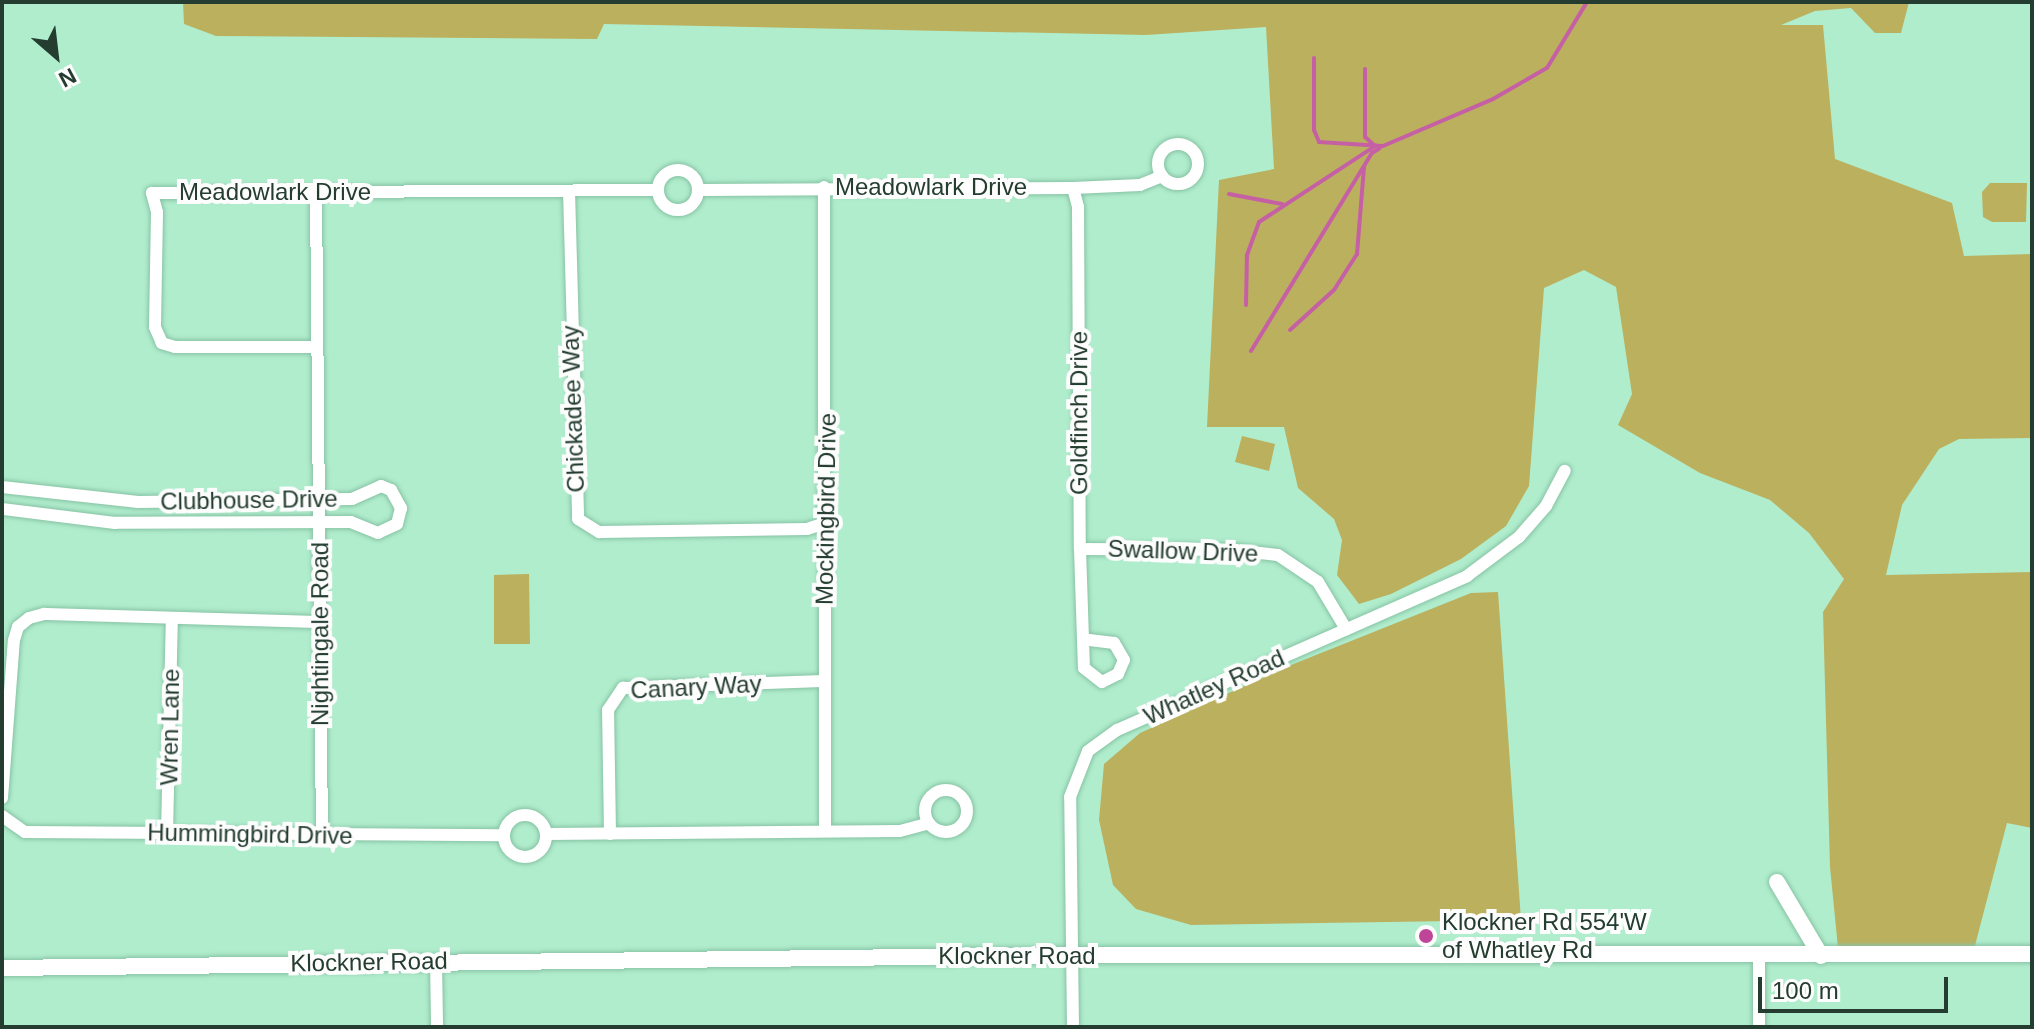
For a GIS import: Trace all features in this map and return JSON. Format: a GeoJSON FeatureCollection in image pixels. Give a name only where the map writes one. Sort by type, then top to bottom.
{"type":"FeatureCollection","features":[{"type":"Feature","properties":{"kind":"main road"},"geometry":{"type":"LineString","coordinates":[[1777,882],[1821,956]]}},
{"type":"Feature","properties":{"kind":"main road","name":"Klockner Road"},"geometry":{"type":"LineString","coordinates":[[2,968],[436,960],[1074,955],[1759,957],[2032,954]]}},
{"type":"Feature","properties":{"kind":"street","name":"Meadowlark Drive"},"geometry":{"type":"LineString","coordinates":[[658,190],[667,174],[679,170],[690,174],[698,190]]}},
{"type":"Feature","properties":{"kind":"street","name":"Meadowlark Drive"},"geometry":{"type":"LineString","coordinates":[[698,190],[1073,188],[1140,185],[1162,176]]}},
{"type":"Feature","properties":{"kind":"street","name":"Mockingbird Drive"},"geometry":{"type":"LineString","coordinates":[[824,187],[825,831]]}},
{"type":"Feature","properties":{"kind":"street","name":"Goldfinch Drive"},"geometry":{"type":"LineString","coordinates":[[1073,188],[1078,207],[1083,639]]}},
{"type":"Feature","properties":{"kind":"street","name":"Meadowlark Drive"},"geometry":{"type":"LineString","coordinates":[[658,190],[666,206],[678,210],[690,206],[698,190]]}},
{"type":"Feature","properties":{"kind":"street","name":"Meadowlark Drive"},"geometry":{"type":"LineString","coordinates":[[316,347],[175,347],[162,343],[155,327],[157,212],[152,193],[658,190]]}},
{"type":"Feature","properties":{"kind":"street","name":"Chickadee Way"},"geometry":{"type":"LineString","coordinates":[[569,191],[578,519],[599,532],[807,529],[826,523]]}},
{"type":"Feature","properties":{"kind":"street","name":"Nightingale Road"},"geometry":{"type":"LineString","coordinates":[[316,192],[322,837]]}},
{"type":"Feature","properties":{"kind":"street","name":"Whatley Road"},"geometry":{"type":"LineString","coordinates":[[1073,1027],[1070,797],[1088,751],[1117,730],[1488,564],[1546,506],[1565,471]]}},
{"type":"Feature","properties":{"kind":"street","name":"Clubhouse Drive"},"geometry":{"type":"LineString","coordinates":[[2,487],[138,502],[352,499],[381,486],[391,490],[401,508],[397,524],[378,533],[351,522],[127,523],[2,509]]}},
{"type":"Feature","properties":{"kind":"street"},"geometry":{"type":"LineString","coordinates":[[36,514],[39,492]]}},
{"type":"Feature","properties":{"kind":"street","name":"Swallow Drive"},"geometry":{"type":"LineString","coordinates":[[1080,549],[1234,550],[1278,555],[1318,582],[1346,629]]}},
{"type":"Feature","properties":{"kind":"street"},"geometry":{"type":"LineString","coordinates":[[2,798],[18,627],[44,614],[320,622]]}},
{"type":"Feature","properties":{"kind":"street","name":"Wren Lane"},"geometry":{"type":"LineString","coordinates":[[167,833],[172,620]]}},
{"type":"Feature","properties":{"kind":"street","name":"Canary Way"},"geometry":{"type":"LineString","coordinates":[[610,834],[608,710],[623,688],[824,681]]}},
{"type":"Feature","properties":{"kind":"street","name":"Hummingbird Drive"},"geometry":{"type":"LineString","coordinates":[[2,816],[25,832],[322,837],[504,835],[509,822],[521,816],[540,822],[546,834],[900,831],[929,823]]}},
{"type":"Feature","properties":{"kind":"street"},"geometry":{"type":"LineString","coordinates":[[504,835],[512,853],[525,857],[538,853],[546,834]]}},
{"type":"Feature","properties":{"kind":"street"},"geometry":{"type":"LineString","coordinates":[[1759,957],[1759,1027]]}},
{"type":"Feature","properties":{"kind":"street"},"geometry":{"type":"LineString","coordinates":[[436,960],[437,1027]]}},
{"type":"Feature","properties":{"kind":"shaded area"},"geometry":{"type":"Polygon","coordinates":[[[183,2],[1909,2],[1901,33],[1875,33],[1851,8],[1815,11],[1781,25],[1823,25],[1835,159],[1952,203],[1964,256],[2032,254],[2032,438],[1959,439],[1939,449],[1902,505],[1886,575],[2032,572],[2032,828],[2007,823],[1972,957],[1839,958],[1830,867],[1823,612],[1844,579],[1809,533],[1770,500],[1700,473],[1618,425],[1632,394],[1616,287],[1584,270],[1544,288],[1529,486],[1506,526],[1461,559],[1391,594],[1359,604],[1337,575],[1342,540],[1334,519],[1298,488],[1284,427],[1207,427],[1219,180],[1274,169],[1266,27],[1146,35],[604,24],[597,39],[216,36],[184,24],[183,2]]]}},
{"type":"Feature","properties":{"kind":"shaded area"},"geometry":{"type":"Polygon","coordinates":[[[1990,183],[2027,183],[2026,222],[1992,222],[1983,217],[1982,192],[1990,183]]]}},
{"type":"Feature","properties":{"kind":"shaded area"},"geometry":{"type":"Polygon","coordinates":[[[1242,436],[1275,444],[1269,471],[1235,462],[1242,436]]]}},
{"type":"Feature","properties":{"kind":"shaded area"},"geometry":{"type":"Polygon","coordinates":[[[529,574],[530,644],[494,644],[494,575],[529,574]]]}},
{"type":"Feature","properties":{"kind":"shaded area"},"geometry":{"type":"Polygon","coordinates":[[[1498,592],[1521,920],[1191,925],[1136,909],[1113,885],[1099,820],[1104,764],[1140,733],[1291,665],[1471,593],[1498,592]]]}},
{"type":"Feature","properties":{"kind":"waterway"},"geometry":{"type":"LineString","coordinates":[[1314,58],[1314,130],[1319,142],[1383,146],[1493,99],[1547,68],[1587,2]]}},
{"type":"Feature","properties":{"kind":"waterway"},"geometry":{"type":"LineString","coordinates":[[1246,305],[1247,255],[1259,222],[1375,146],[1365,137],[1365,69]]}},
{"type":"Feature","properties":{"kind":"waterway"},"geometry":{"type":"LineString","coordinates":[[1251,351],[1372,153],[1380,148]]}},
{"type":"Feature","properties":{"kind":"waterway"},"geometry":{"type":"LineString","coordinates":[[1290,330],[1334,290],[1357,254],[1364,167]]}},
{"type":"Feature","properties":{"kind":"waterway"},"geometry":{"type":"LineString","coordinates":[[1229,194],[1282,204]]}},
{"type":"Feature","properties":{"kind":"place","name":"Klockner Rd 554'W of Whatley Rd"},"geometry":{"type":"Point","coordinates":[1426,936]}}]}
